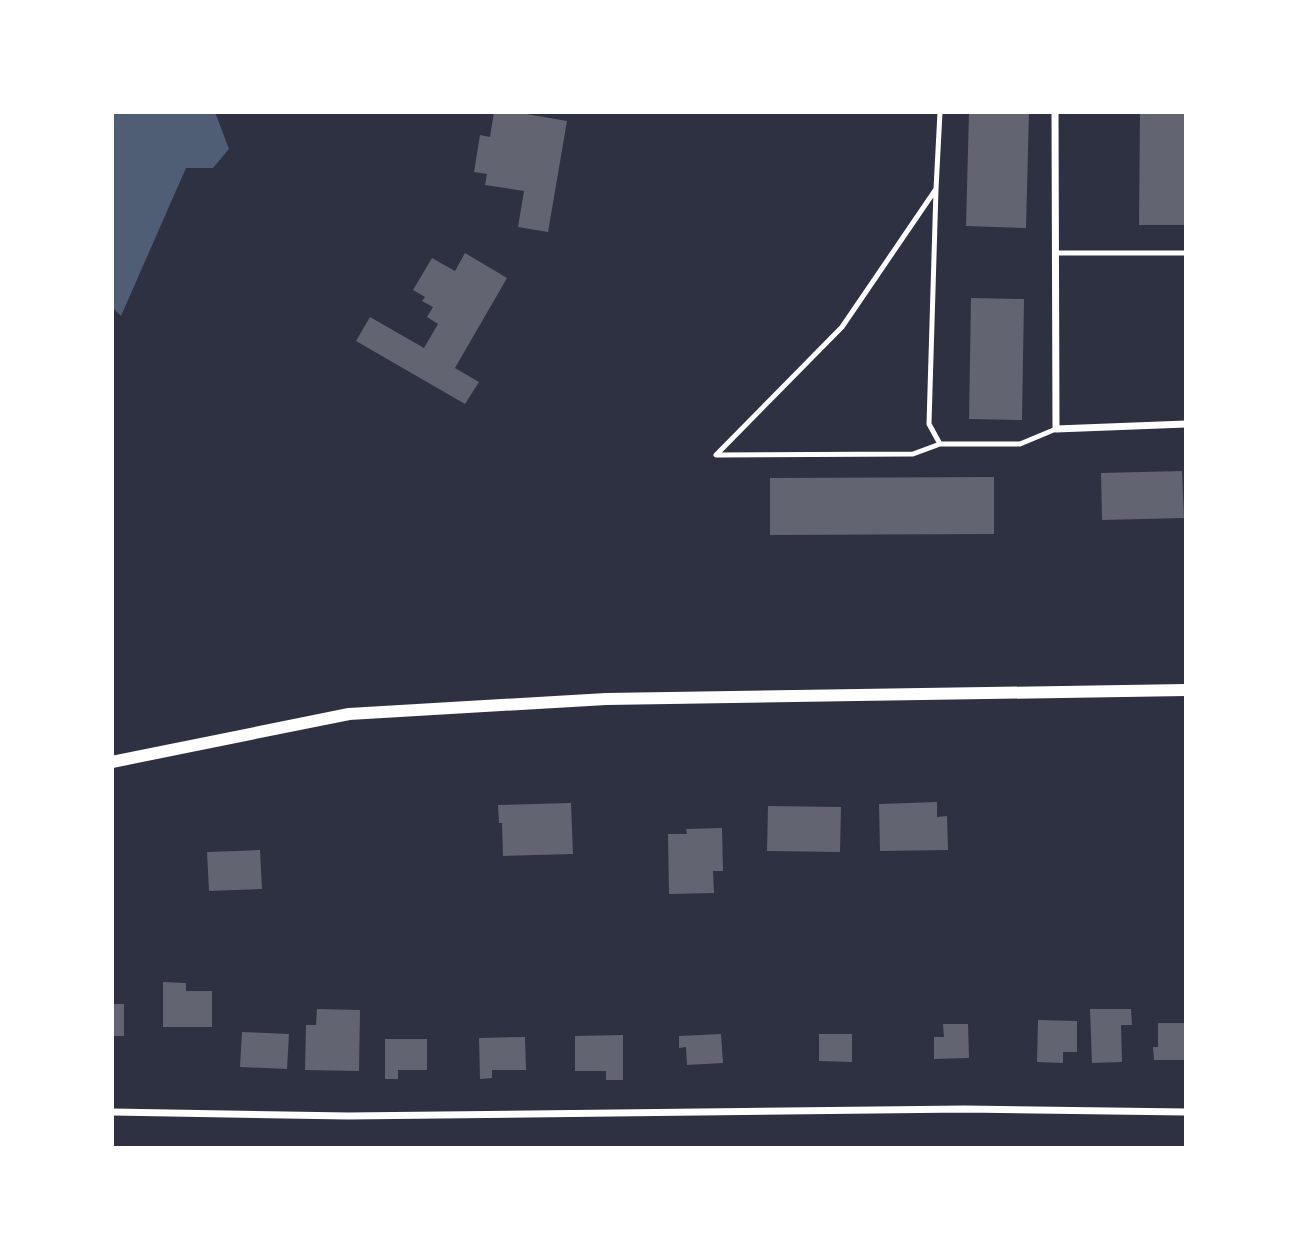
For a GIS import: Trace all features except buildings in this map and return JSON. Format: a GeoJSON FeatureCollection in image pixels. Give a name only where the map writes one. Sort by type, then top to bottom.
{"type":"FeatureCollection","features":[{"type":"Feature","properties":{"kind":"street"},"geometry":{"type":"LineString","coordinates":[[1055,112],[1056,429],[1186,424]]}},
{"type":"Feature","properties":{"kind":"street"},"geometry":{"type":"LineString","coordinates":[[112,762],[349,714],[606,699],[1186,690]]}},
{"type":"Feature","properties":{"kind":"street"},"geometry":{"type":"LineString","coordinates":[[112,1112],[348,1116],[965,1109],[1186,1112]]}},
{"type":"Feature","properties":{"kind":"lane"},"geometry":{"type":"LineString","coordinates":[[940,112],[929,424],[940,444]]}},
{"type":"Feature","properties":{"kind":"lane"},"geometry":{"type":"LineString","coordinates":[[936,190],[842,327],[716,455],[913,454],[940,444],[1020,444],[1056,429]]}},
{"type":"Feature","properties":{"kind":"lane"},"geometry":{"type":"LineString","coordinates":[[1055,253],[1186,253]]}},
{"type":"Feature","properties":{"kind":"water"},"geometry":{"type":"Polygon","coordinates":[[[112,112],[215,112],[229,149],[213,168],[186,168],[121,316],[112,307],[112,112]]]}}]}
